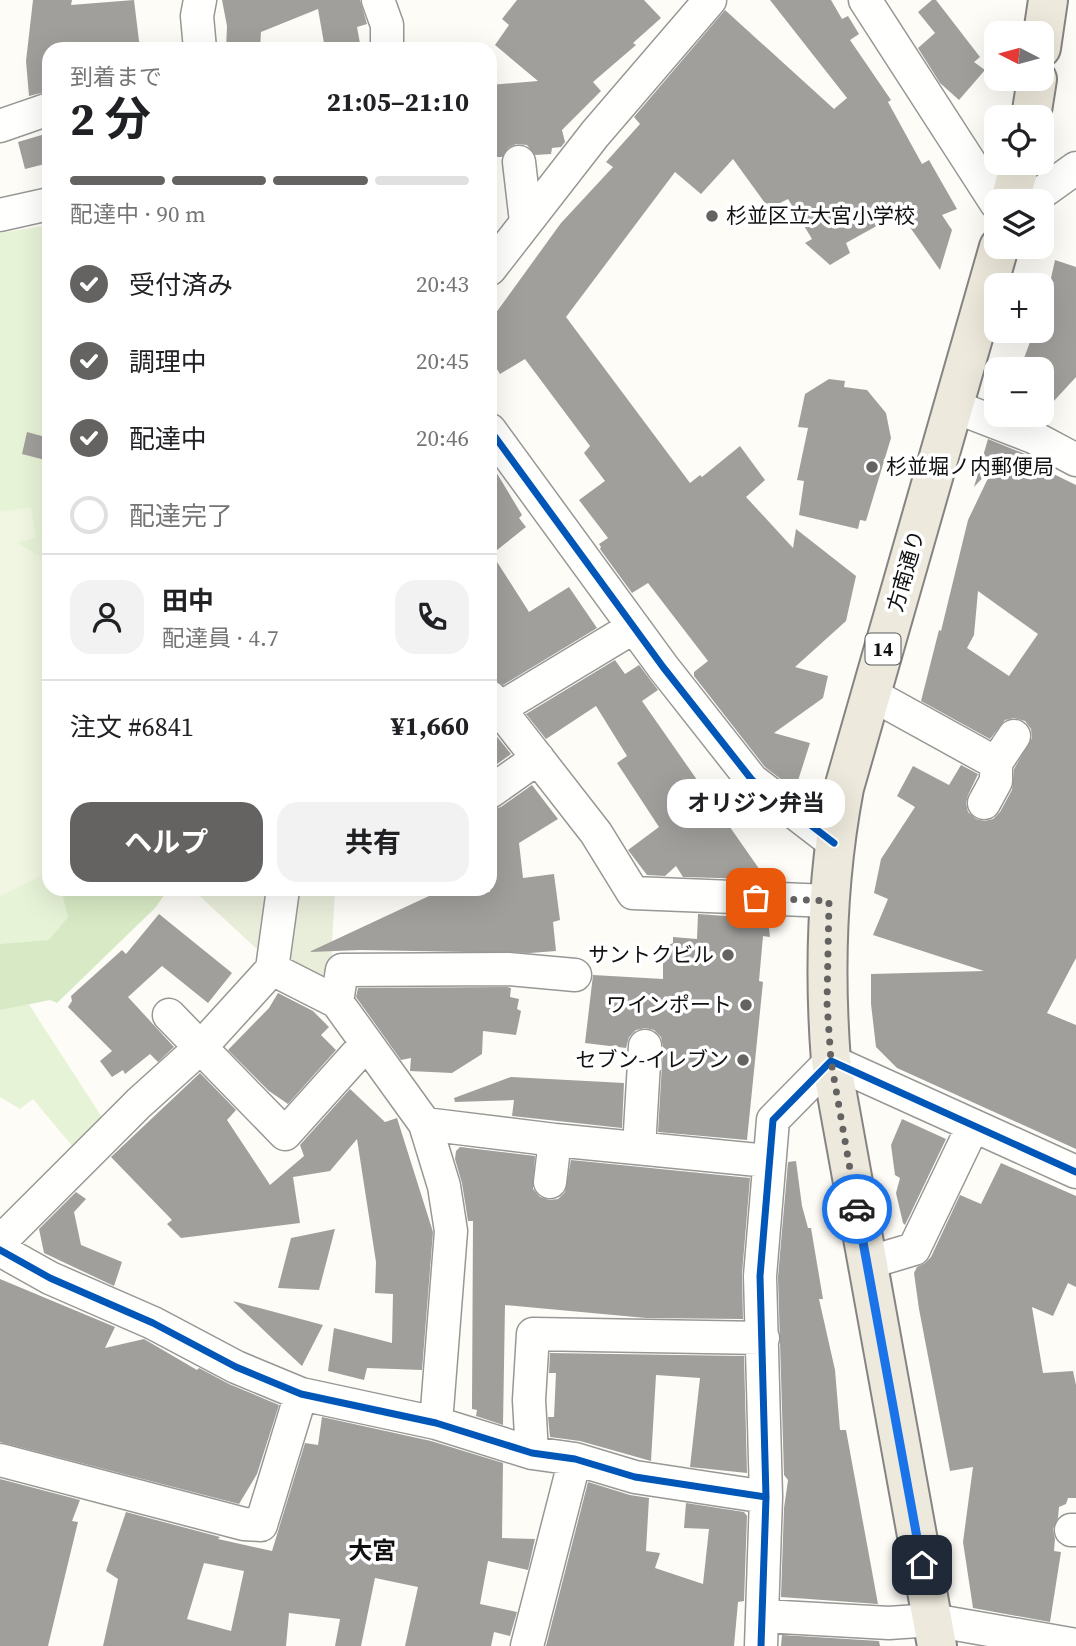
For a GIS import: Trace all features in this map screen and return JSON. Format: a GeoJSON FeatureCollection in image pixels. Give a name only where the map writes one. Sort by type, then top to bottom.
{"type":"FeatureCollection","features":[{"type":"Feature","properties":{"kind":"main road"},"geometry":{"type":"LineString","coordinates":[[1045,21],[1048,0]]}},
{"type":"Feature","properties":{"kind":"main road","name":"方南通り"},"geometry":{"type":"LineString","coordinates":[[934,1633],[831,1061],[827,1003],[829,901],[834,843],[844,788],[996,259]]}},
{"type":"Feature","properties":{"kind":"street"},"geometry":{"type":"LineString","coordinates":[[199,42],[197,16],[200,0]]}},
{"type":"Feature","properties":{"kind":"street"},"geometry":{"type":"LineString","coordinates":[[378,0],[387,25],[387,42]]}},
{"type":"Feature","properties":{"kind":"street"},"geometry":{"type":"LineString","coordinates":[[497,260],[595,134],[710,0]]}},
{"type":"Feature","properties":{"kind":"street"},"geometry":{"type":"LineString","coordinates":[[865,0],[987,189]]}},
{"type":"Feature","properties":{"kind":"street"},"geometry":{"type":"LineString","coordinates":[[0,126],[42,112]]}},
{"type":"Feature","properties":{"kind":"street"},"geometry":{"type":"LineString","coordinates":[[519,162],[526,222]]}},
{"type":"Feature","properties":{"kind":"street"},"geometry":{"type":"LineString","coordinates":[[1047,189],[1076,168]]}},
{"type":"Feature","properties":{"kind":"street"},"geometry":{"type":"LineString","coordinates":[[0,215],[42,206]]}},
{"type":"Feature","properties":{"kind":"street"},"geometry":{"type":"LineString","coordinates":[[953,406],[1033,437],[1076,460]]}},
{"type":"Feature","properties":{"kind":"street"},"geometry":{"type":"LineString","coordinates":[[497,440],[634,627],[752,780],[834,843]]}},
{"type":"Feature","properties":{"kind":"street"},"geometry":{"type":"LineString","coordinates":[[497,701],[634,627]]}},
{"type":"Feature","properties":{"kind":"street"},"geometry":{"type":"LineString","coordinates":[[871,694],[996,763]]}},
{"type":"Feature","properties":{"kind":"street"},"geometry":{"type":"LineString","coordinates":[[497,705],[596,833],[633,893],[829,901]]}},
{"type":"Feature","properties":{"kind":"street"},"geometry":{"type":"LineString","coordinates":[[984,803],[996,781],[996,763],[1014,736]]}},
{"type":"Feature","properties":{"kind":"street"},"geometry":{"type":"LineString","coordinates":[[497,787],[538,758]]}},
{"type":"Feature","properties":{"kind":"street"},"geometry":{"type":"LineString","coordinates":[[0,1242],[139,1103],[200,1048],[272,969],[281,896]]}},
{"type":"Feature","properties":{"kind":"street"},"geometry":{"type":"LineString","coordinates":[[272,969],[337,1002],[425,1124],[444,1185],[451,1231],[436,1423]]}},
{"type":"Feature","properties":{"kind":"street"},"geometry":{"type":"LineString","coordinates":[[337,1002],[342,970],[508,969],[575,975]]}},
{"type":"Feature","properties":{"kind":"street"},"geometry":{"type":"LineString","coordinates":[[169,1015],[285,1134],[366,1044]]}},
{"type":"Feature","properties":{"kind":"street"},"geometry":{"type":"LineString","coordinates":[[639,1148],[645,1046]]}},
{"type":"Feature","properties":{"kind":"street"},"geometry":{"type":"LineString","coordinates":[[1076,1172],[831,1061],[773,1120],[760,1276],[766,1497],[762,1631],[889,1623],[934,1633],[1076,1644]]}},
{"type":"Feature","properties":{"kind":"street"},"geometry":{"type":"LineString","coordinates":[[425,1124],[768,1161]]}},
{"type":"Feature","properties":{"kind":"street"},"geometry":{"type":"LineString","coordinates":[[867,1263],[914,1249],[973,1126]]}},
{"type":"Feature","properties":{"kind":"street"},"geometry":{"type":"LineString","coordinates":[[550,1182],[555,1140]]}},
{"type":"Feature","properties":{"kind":"street"},"geometry":{"type":"LineString","coordinates":[[0,1250],[51,1278],[153,1324],[236,1367],[301,1394],[436,1423],[532,1453],[575,1459],[634,1485],[766,1497]]}},
{"type":"Feature","properties":{"kind":"street"},"geometry":{"type":"LineString","coordinates":[[532,1453],[529,1400],[533,1334],[762,1338]]}},
{"type":"Feature","properties":{"kind":"street"},"geometry":{"type":"LineString","coordinates":[[0,1460],[244,1524],[261,1525],[301,1394]]}},
{"type":"Feature","properties":{"kind":"street"},"geometry":{"type":"LineString","coordinates":[[527,1646],[575,1459]]}},
{"type":"Feature","properties":{"kind":"green space"},"geometry":{"type":"Polygon","coordinates":[[[42,226],[42,896],[135,896],[17,986],[105,1122],[74,1148],[33,1099],[20,1109],[0,1097],[0,233],[42,226]]]}},
{"type":"Feature","properties":{"kind":"green space"},"geometry":{"type":"Polygon","coordinates":[[[31,507],[36,538],[17,542],[42,558],[42,874],[0,896],[0,512],[31,507]]]}},
{"type":"Feature","properties":{"kind":"green space"},"geometry":{"type":"Polygon","coordinates":[[[63,896],[163,896],[156,907],[57,1003],[50,1000],[0,1010],[0,944],[49,940],[68,917],[63,896]]]}},
{"type":"Feature","properties":{"kind":"green space"},"geometry":{"type":"Polygon","coordinates":[[[200,896],[268,896],[259,951],[200,896]]]}},
{"type":"Feature","properties":{"kind":"green space"},"geometry":{"type":"Polygon","coordinates":[[[294,896],[335,896],[331,965],[317,982],[283,958],[294,896]]]}},
{"type":"Feature","properties":{"kind":"building"},"geometry":{"type":"Polygon","coordinates":[[[33,0],[72,0],[71,5],[134,0],[139,42],[42,42],[42,93],[29,96],[26,61],[33,0]]]}},
{"type":"Feature","properties":{"kind":"building"},"geometry":{"type":"Polygon","coordinates":[[[222,0],[360,0],[367,24],[357,27],[360,42],[324,42],[318,9],[261,32],[260,42],[226,42],[227,26],[222,0]]]}},
{"type":"Feature","properties":{"kind":"building"},"geometry":{"type":"Polygon","coordinates":[[[517,0],[644,0],[661,18],[633,43],[636,45],[593,82],[601,91],[562,130],[565,142],[561,147],[552,148],[551,154],[535,155],[527,145],[516,144],[508,148],[502,157],[497,157],[497,84],[538,81],[497,47],[497,42],[509,25],[502,19],[517,0]]]}},
{"type":"Feature","properties":{"kind":"building"},"geometry":{"type":"Polygon","coordinates":[[[770,0],[831,0],[842,19],[848,16],[859,34],[850,40],[891,100],[888,102],[922,164],[929,160],[957,209],[942,215],[952,230],[940,270],[900,213],[846,243],[850,253],[830,265],[805,243],[812,239],[788,199],[774,206],[765,203],[733,159],[701,194],[675,172],[566,317],[690,483],[700,475],[702,477],[740,446],[765,480],[746,497],[793,548],[796,529],[856,576],[846,621],[795,667],[828,676],[823,698],[774,733],[810,743],[795,790],[765,767],[694,676],[694,672],[708,661],[648,583],[632,593],[600,549],[599,544],[608,538],[579,500],[605,481],[584,453],[590,446],[525,359],[500,374],[497,369],[497,311],[561,223],[613,167],[606,162],[640,124],[634,117],[725,10],[834,109],[847,98],[770,0]]]}},
{"type":"Feature","properties":{"kind":"building"},"geometry":{"type":"Polygon","coordinates":[[[932,0],[936,0],[980,57],[974,62],[984,71],[959,100],[940,83],[918,48],[935,33],[918,12],[932,0]]]}},
{"type":"Feature","properties":{"kind":"building"},"geometry":{"type":"Polygon","coordinates":[[[42,135],[42,165],[25,169],[18,142],[42,135]]]}},
{"type":"Feature","properties":{"kind":"building"},"geometry":{"type":"Polygon","coordinates":[[[1055,260],[1076,267],[1076,377],[1054,401],[1054,357],[1024,357],[1030,343],[1054,343],[1052,273],[1055,260]]]}},
{"type":"Feature","properties":{"kind":"building"},"geometry":{"type":"Polygon","coordinates":[[[829,379],[845,381],[844,387],[867,390],[886,413],[891,438],[866,521],[860,520],[858,529],[799,515],[804,481],[797,480],[808,428],[798,427],[805,394],[829,379]]]}},
{"type":"Feature","properties":{"kind":"building"},"geometry":{"type":"Polygon","coordinates":[[[27,432],[42,436],[42,459],[22,454],[27,432]]]}},
{"type":"Feature","properties":{"kind":"building"},"geometry":{"type":"Polygon","coordinates":[[[988,439],[1037,460],[1035,465],[1076,485],[1076,958],[1047,1013],[1076,1025],[1076,1149],[897,1068],[876,1047],[871,974],[984,971],[873,935],[888,899],[874,893],[881,859],[915,807],[897,796],[913,766],[949,785],[961,765],[978,774],[968,795],[968,812],[976,819],[993,819],[1012,790],[1014,769],[1032,738],[1031,729],[1025,721],[1014,718],[1005,720],[990,739],[921,701],[968,520],[991,472],[974,487],[988,439]],[[978,591],[974,635],[967,648],[1009,676],[1038,634],[978,591]]]}},
{"type":"Feature","properties":{"kind":"building"},"geometry":{"type":"Polygon","coordinates":[[[497,474],[522,515],[519,518],[526,527],[497,550],[497,474]]]}},
{"type":"Feature","properties":{"kind":"building"},"geometry":{"type":"Polygon","coordinates":[[[497,562],[529,612],[569,587],[597,628],[503,685],[497,681],[497,562]]]}},
{"type":"Feature","properties":{"kind":"building"},"geometry":{"type":"Polygon","coordinates":[[[615,660],[625,674],[639,665],[658,690],[642,701],[762,873],[752,879],[683,877],[676,866],[665,876],[647,875],[628,850],[659,827],[617,763],[627,756],[596,706],[546,739],[526,714],[615,660]]]}},
{"type":"Feature","properties":{"kind":"building"},"geometry":{"type":"Polygon","coordinates":[[[497,737],[511,754],[497,764],[497,737]]]}},
{"type":"Feature","properties":{"kind":"building"},"geometry":{"type":"Polygon","coordinates":[[[532,785],[558,819],[519,843],[523,878],[554,874],[560,920],[553,922],[556,951],[309,952],[429,896],[497,896],[497,808],[532,785]]]}},
{"type":"Feature","properties":{"kind":"building"},"geometry":{"type":"Polygon","coordinates":[[[159,914],[232,973],[208,1003],[162,966],[128,997],[174,1047],[158,1062],[150,1054],[125,1074],[123,1070],[112,1077],[100,1061],[112,1051],[68,1007],[72,1001],[71,996],[122,950],[126,954],[159,914]]]}},
{"type":"Feature","properties":{"kind":"building"},"geometry":{"type":"Polygon","coordinates":[[[698,914],[768,919],[770,937],[763,936],[759,981],[763,982],[747,1140],[658,1132],[663,1047],[661,1037],[654,1030],[636,1030],[629,1037],[626,1048],[585,1043],[593,975],[663,979],[663,958],[669,959],[669,945],[673,943],[673,937],[697,939],[698,914]]]}},
{"type":"Feature","properties":{"kind":"building"},"geometry":{"type":"Polygon","coordinates":[[[358,988],[511,988],[510,997],[519,999],[517,1009],[521,1011],[516,1035],[483,1031],[482,1054],[452,1073],[410,1071],[411,1058],[401,1060],[356,997],[358,988]]]}},
{"type":"Feature","properties":{"kind":"building"},"geometry":{"type":"Polygon","coordinates":[[[278,993],[313,1011],[329,1027],[321,1035],[336,1050],[288,1104],[269,1091],[228,1050],[269,1008],[278,993]]]}},
{"type":"Feature","properties":{"kind":"building"},"geometry":{"type":"Polygon","coordinates":[[[200,1073],[236,1110],[227,1120],[270,1185],[304,1156],[300,1145],[350,1089],[385,1122],[397,1118],[433,1232],[422,1370],[367,1368],[364,1380],[328,1371],[334,1328],[392,1343],[393,1294],[375,1293],[376,1262],[357,1139],[330,1171],[293,1177],[300,1223],[181,1238],[167,1224],[172,1220],[111,1157],[200,1073]]]}},
{"type":"Feature","properties":{"kind":"building"},"geometry":{"type":"Polygon","coordinates":[[[511,1077],[624,1083],[622,1128],[512,1116],[514,1100],[455,1102],[454,1098],[511,1077]]]}},
{"type":"Feature","properties":{"kind":"building"},"geometry":{"type":"Polygon","coordinates":[[[902,1119],[946,1139],[905,1225],[896,1193],[900,1178],[895,1175],[891,1145],[902,1119]]]}},
{"type":"Feature","properties":{"kind":"building"},"geometry":{"type":"Polygon","coordinates":[[[460,1147],[535,1156],[533,1189],[540,1197],[549,1200],[558,1199],[565,1192],[571,1160],[750,1178],[742,1274],[743,1319],[646,1318],[505,1305],[503,1425],[476,1416],[477,1410],[472,1409],[473,1221],[468,1221],[455,1159],[456,1151],[460,1147]]]}},
{"type":"Feature","properties":{"kind":"building"},"geometry":{"type":"Polygon","coordinates":[[[796,1161],[802,1206],[808,1228],[811,1228],[823,1299],[819,1299],[835,1370],[840,1430],[846,1430],[878,1604],[781,1597],[784,1508],[788,1480],[784,1475],[778,1277],[788,1162],[796,1161]]]}},
{"type":"Feature","properties":{"kind":"building"},"geometry":{"type":"Polygon","coordinates":[[[1001,1163],[1076,1196],[1076,1287],[1068,1283],[1053,1316],[1032,1307],[1043,1373],[1073,1371],[1076,1385],[1076,1498],[1068,1498],[1066,1504],[1059,1507],[1053,1529],[1054,1551],[1061,1552],[1050,1622],[973,1608],[963,1542],[973,1467],[950,1471],[914,1273],[917,1267],[931,1257],[960,1195],[981,1204],[1001,1163]]]}},
{"type":"Feature","properties":{"kind":"building"},"geometry":{"type":"Polygon","coordinates":[[[76,1192],[86,1199],[74,1212],[81,1245],[122,1262],[114,1286],[44,1253],[39,1229],[76,1192]]]}},
{"type":"Feature","properties":{"kind":"building"},"geometry":{"type":"Polygon","coordinates":[[[335,1229],[319,1290],[278,1288],[291,1238],[335,1229]]]}},
{"type":"Feature","properties":{"kind":"building"},"geometry":{"type":"Polygon","coordinates":[[[0,1279],[115,1327],[105,1348],[144,1339],[197,1370],[199,1368],[279,1405],[257,1474],[239,1504],[0,1442],[0,1279]]]}},
{"type":"Feature","properties":{"kind":"building"},"geometry":{"type":"Polygon","coordinates":[[[233,1301],[323,1325],[302,1366],[275,1341],[233,1301]]]}},
{"type":"Feature","properties":{"kind":"building"},"geometry":{"type":"Polygon","coordinates":[[[550,1353],[744,1356],[747,1473],[690,1467],[700,1378],[656,1375],[651,1461],[580,1441],[550,1437],[548,1417],[554,1417],[556,1373],[549,1373],[550,1353]]]}},
{"type":"Feature","properties":{"kind":"building"},"geometry":{"type":"Polygon","coordinates":[[[322,1417],[431,1441],[503,1463],[502,1538],[535,1539],[528,1570],[488,1561],[480,1604],[517,1612],[510,1636],[494,1632],[491,1646],[405,1646],[418,1587],[375,1578],[361,1646],[335,1646],[340,1619],[289,1613],[286,1646],[103,1646],[118,1579],[106,1571],[126,1512],[220,1537],[218,1539],[272,1551],[305,1443],[318,1445],[322,1417]],[[204,1563],[187,1619],[231,1631],[244,1571],[204,1563]]]}},
{"type":"Feature","properties":{"kind":"building"},"geometry":{"type":"Polygon","coordinates":[[[0,1479],[80,1500],[72,1521],[78,1522],[48,1646],[0,1646],[0,1479]]]}},
{"type":"Feature","properties":{"kind":"building"},"geometry":{"type":"Polygon","coordinates":[[[588,1482],[649,1498],[646,1551],[660,1553],[655,1568],[703,1584],[709,1529],[684,1528],[686,1503],[744,1512],[747,1516],[744,1601],[738,1602],[734,1646],[546,1646],[588,1482]]]}},
{"type":"Feature","properties":{"kind":"building"},"geometry":{"type":"Polygon","coordinates":[[[782,1635],[879,1641],[880,1646],[781,1646],[782,1635]]]}},
{"type":"Feature","properties":{"kind":"cycle path"},"geometry":{"type":"LineString","coordinates":[[497,440],[663,667],[752,780],[834,843]]}},
{"type":"Feature","properties":{"kind":"cycle path"},"geometry":{"type":"LineString","coordinates":[[761,1646],[766,1497],[760,1276],[773,1120],[831,1061],[1076,1172]]}},
{"type":"Feature","properties":{"kind":"cycle path"},"geometry":{"type":"LineString","coordinates":[[0,1250],[50,1278],[153,1323],[236,1367],[301,1394],[436,1423],[532,1453],[575,1459],[635,1477],[766,1497]]}},
{"type":"Feature","properties":{"kind":"way so far"},"geometry":{"type":"LineString","coordinates":[[756,898],[829,901],[827,1003],[831,1061],[857,1209]]}},
{"type":"Feature","properties":{"kind":"place","name":"杉並区立大宮小学校"},"geometry":{"type":"Point","coordinates":[712,216]}},
{"type":"Feature","properties":{"kind":"place","name":"杉並堀ノ内郵便局"},"geometry":{"type":"Point","coordinates":[872,467]}},
{"type":"Feature","properties":{"kind":"place","name":"オリジン弁当"},"geometry":{"type":"Point","coordinates":[756,898]}},
{"type":"Feature","properties":{"kind":"place","name":"サントクビル"},"geometry":{"type":"Point","coordinates":[728,955]}},
{"type":"Feature","properties":{"kind":"place","name":"ワインポート"},"geometry":{"type":"Point","coordinates":[746,1005]}},
{"type":"Feature","properties":{"kind":"place","name":"セブン-イレブン"},"geometry":{"type":"Point","coordinates":[743,1060]}},
{"type":"Feature","properties":{"kind":"district","name":"大宮"},"geometry":{"type":"Point","coordinates":[372,1551]}},
{"type":"Feature","properties":{"kind":"route"},"geometry":{"type":"LineString","coordinates":[[857,1209],[922,1565]]}}]}
